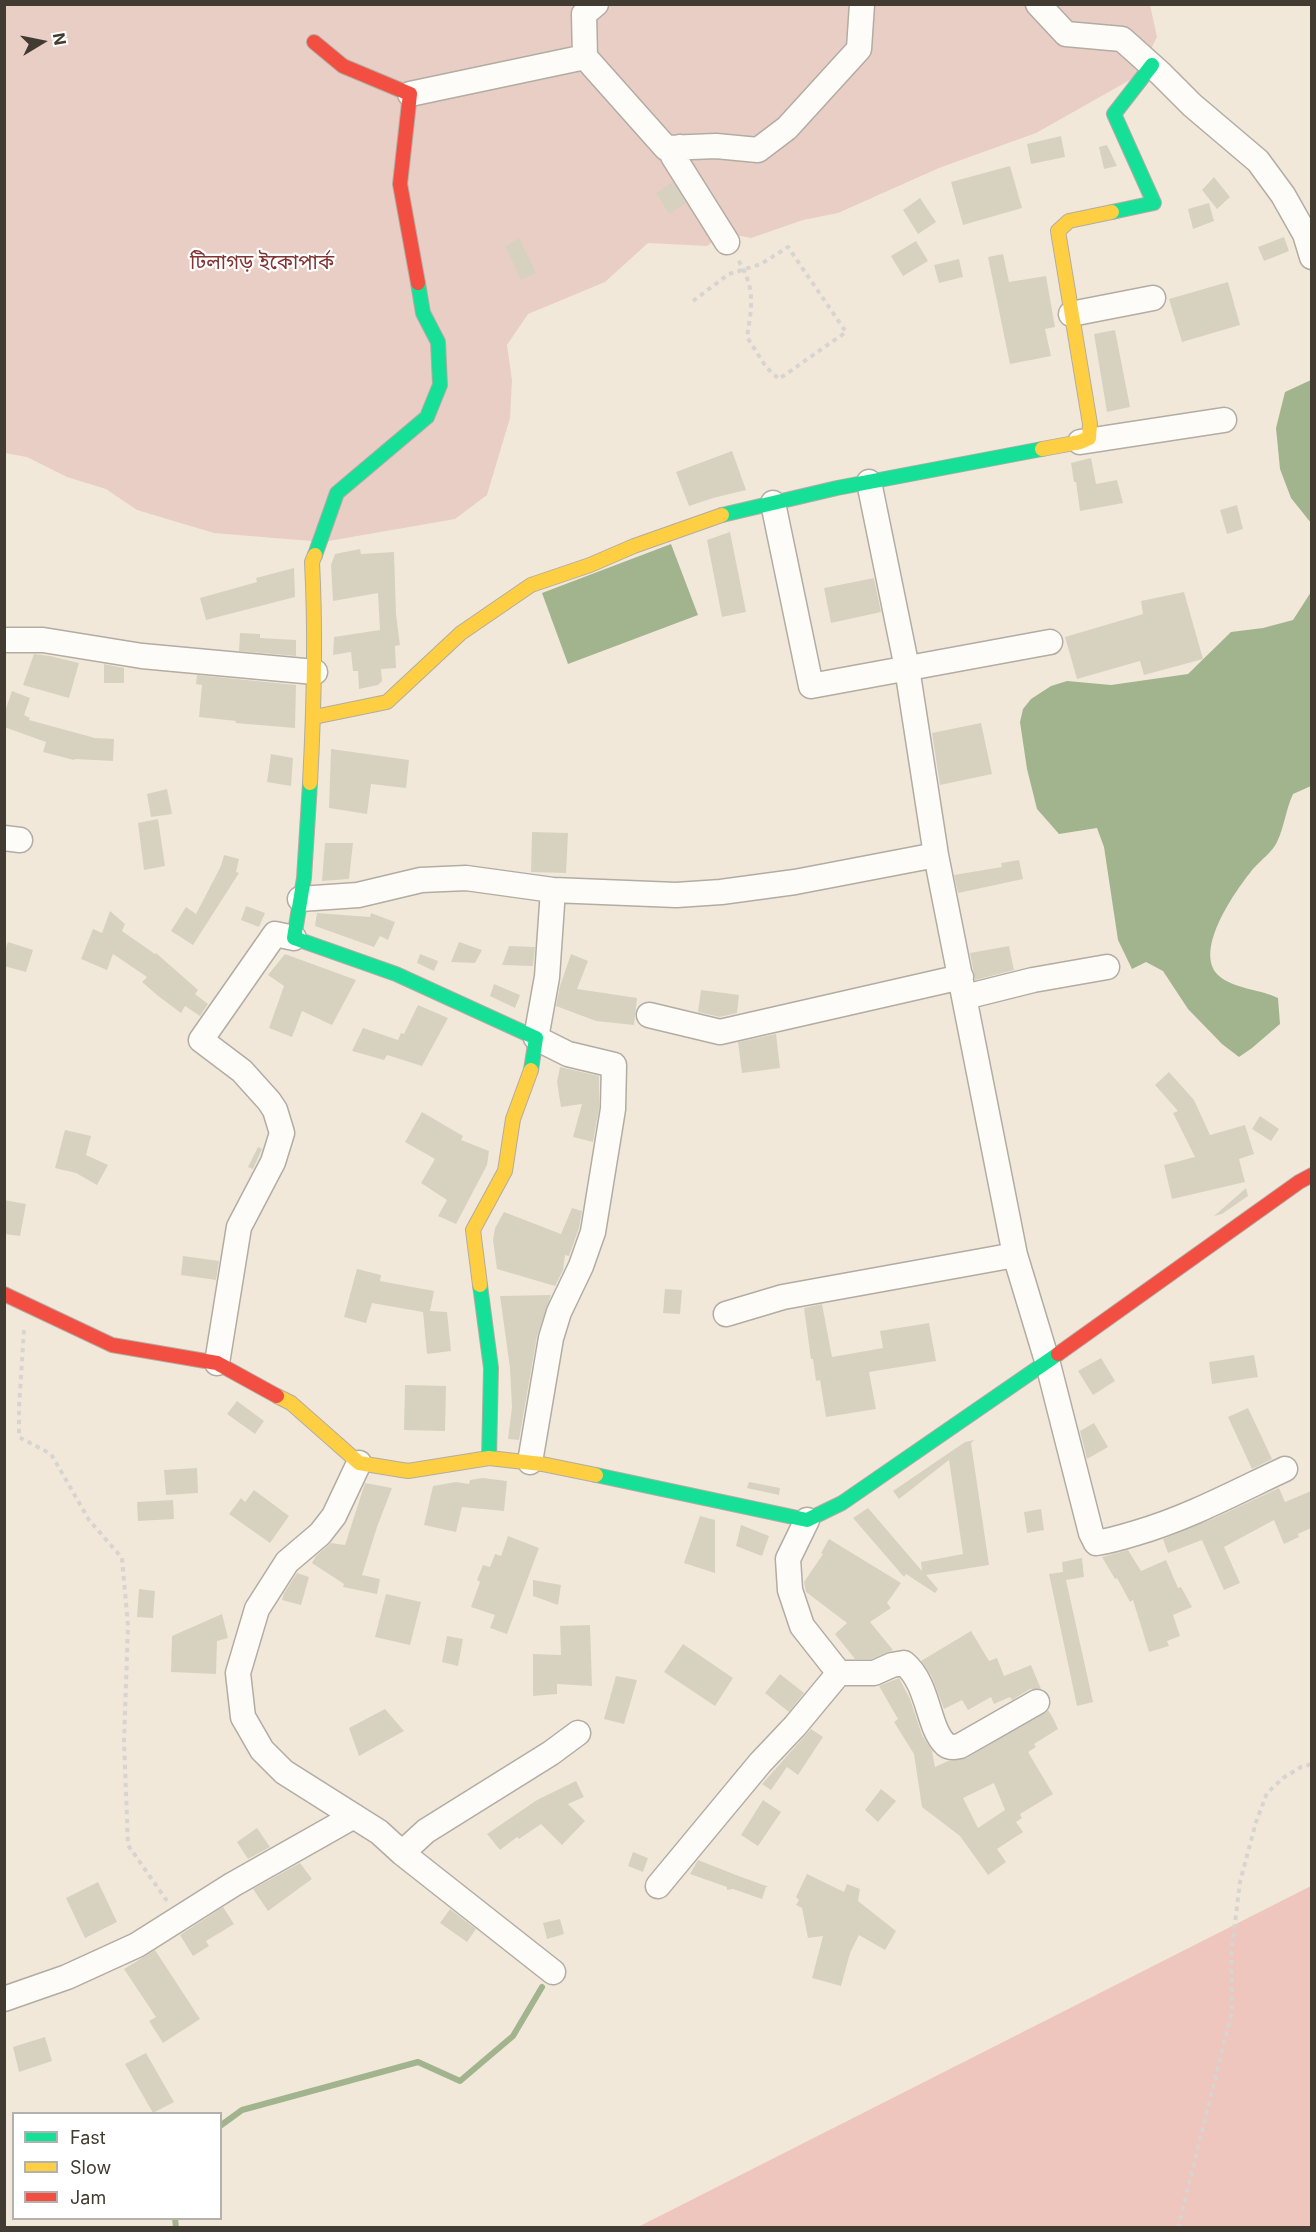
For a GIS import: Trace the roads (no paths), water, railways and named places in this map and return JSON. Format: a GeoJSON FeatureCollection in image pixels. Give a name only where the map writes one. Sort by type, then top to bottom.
{"type":"FeatureCollection","features":[{"type":"Feature","properties":{"kind":"street"},"geometry":{"type":"LineString","coordinates":[[596,4],[584,14],[585,57],[666,148],[716,146],[758,150],[787,128],[859,49],[862,4]]}},
{"type":"Feature","properties":{"kind":"street"},"geometry":{"type":"LineString","coordinates":[[1038,4],[1066,34],[1122,39],[1192,105],[1258,161],[1283,195],[1305,234],[1311,256]]}},
{"type":"Feature","properties":{"kind":"street"},"geometry":{"type":"LineString","coordinates":[[314,42],[343,66],[410,94],[585,57]]}},
{"type":"Feature","properties":{"kind":"street"},"geometry":{"type":"LineString","coordinates":[[1080,442],[1089,438],[1090,424],[1058,231],[1069,221],[1154,203],[1114,114],[1152,65]]}},
{"type":"Feature","properties":{"kind":"street"},"geometry":{"type":"LineString","coordinates":[[294,938],[304,878],[314,717],[312,562],[337,493],[427,417],[440,385],[438,342],[423,313],[400,184],[410,94]]}},
{"type":"Feature","properties":{"kind":"street"},"geometry":{"type":"LineString","coordinates":[[680,147],[674,156],[727,242]]}},
{"type":"Feature","properties":{"kind":"street"},"geometry":{"type":"LineString","coordinates":[[1071,314],[1153,298]]}},
{"type":"Feature","properties":{"kind":"street"},"geometry":{"type":"LineString","coordinates":[[314,717],[387,702],[461,633],[531,585],[717,516],[869,482],[1080,442],[1224,420]]}},
{"type":"Feature","properties":{"kind":"street"},"geometry":{"type":"LineString","coordinates":[[869,482],[907,668],[936,855],[1015,1255],[1048,1364],[1091,1533],[1096,1542],[1105,1542],[1156,1527],[1285,1469]]}},
{"type":"Feature","properties":{"kind":"street"},"geometry":{"type":"LineString","coordinates":[[772,503],[811,686],[907,668],[921,668],[1050,642]]}},
{"type":"Feature","properties":{"kind":"street"},"geometry":{"type":"LineString","coordinates":[[4,640],[43,640],[142,656],[315,672]]}},
{"type":"Feature","properties":{"kind":"street"},"geometry":{"type":"LineString","coordinates":[[300,899],[358,894],[421,880],[466,878],[553,890],[676,895],[721,892],[795,882],[936,855]]}},
{"type":"Feature","properties":{"kind":"street"},"geometry":{"type":"LineString","coordinates":[[489,1458],[491,1368],[473,1230],[505,1171],[513,1119],[530,1075],[547,976],[553,890]]}},
{"type":"Feature","properties":{"kind":"street"},"geometry":{"type":"LineString","coordinates":[[216,1364],[239,1227],[273,1162],[282,1133],[275,1110],[242,1071],[201,1040],[275,934],[294,938],[396,974],[568,1054],[614,1065],[613,1109],[592,1232],[581,1266],[559,1312],[551,1338],[530,1462]]}},
{"type":"Feature","properties":{"kind":"street"},"geometry":{"type":"LineString","coordinates":[[649,1016],[720,1032],[963,987],[1033,980],[1107,967]]}},
{"type":"Feature","properties":{"kind":"street"},"geometry":{"type":"LineString","coordinates":[[9,1296],[112,1345],[216,1364],[291,1403],[358,1463],[408,1472],[489,1458],[530,1462],[807,1520],[842,1503],[1048,1364],[1311,1175]]}},
{"type":"Feature","properties":{"kind":"street"},"geometry":{"type":"LineString","coordinates":[[726,1314],[783,1296],[1015,1255]]}},
{"type":"Feature","properties":{"kind":"street"},"geometry":{"type":"LineString","coordinates":[[358,1463],[334,1516],[320,1534],[287,1562],[257,1609],[238,1673],[243,1717],[261,1750],[284,1772],[379,1832],[457,1898],[553,1972]]}},
{"type":"Feature","properties":{"kind":"street"},"geometry":{"type":"LineString","coordinates":[[807,1520],[788,1559],[790,1590],[802,1626],[839,1672],[874,1673],[892,1665],[904,1663],[913,1671],[926,1698],[936,1729],[946,1745],[952,1748],[960,1746],[1037,1702]]}},
{"type":"Feature","properties":{"kind":"street"},"geometry":{"type":"LineString","coordinates":[[658,1886],[839,1672]]}},
{"type":"Feature","properties":{"kind":"street"},"geometry":{"type":"LineString","coordinates":[[402,1852],[426,1832],[551,1753],[578,1733]]}},
{"type":"Feature","properties":{"kind":"street"},"geometry":{"type":"LineString","coordinates":[[4,1999],[67,1977],[137,1945],[178,1917],[354,1816]]}},
{"type":"Feature","properties":{"kind":"waterway"},"geometry":{"type":"LineString","coordinates":[[222,2125],[242,2110],[418,2062],[460,2081],[513,2036],[542,1987]]}},
{"type":"Feature","properties":{"kind":"waterway"},"geometry":{"type":"LineString","coordinates":[[175,2220],[176,2228]]}},
{"type":"Feature","properties":{"kind":"park label","name":"টিলাগড় ইকোপার্ক"},"geometry":{"type":"Point","coordinates":[262,263]}}]}
